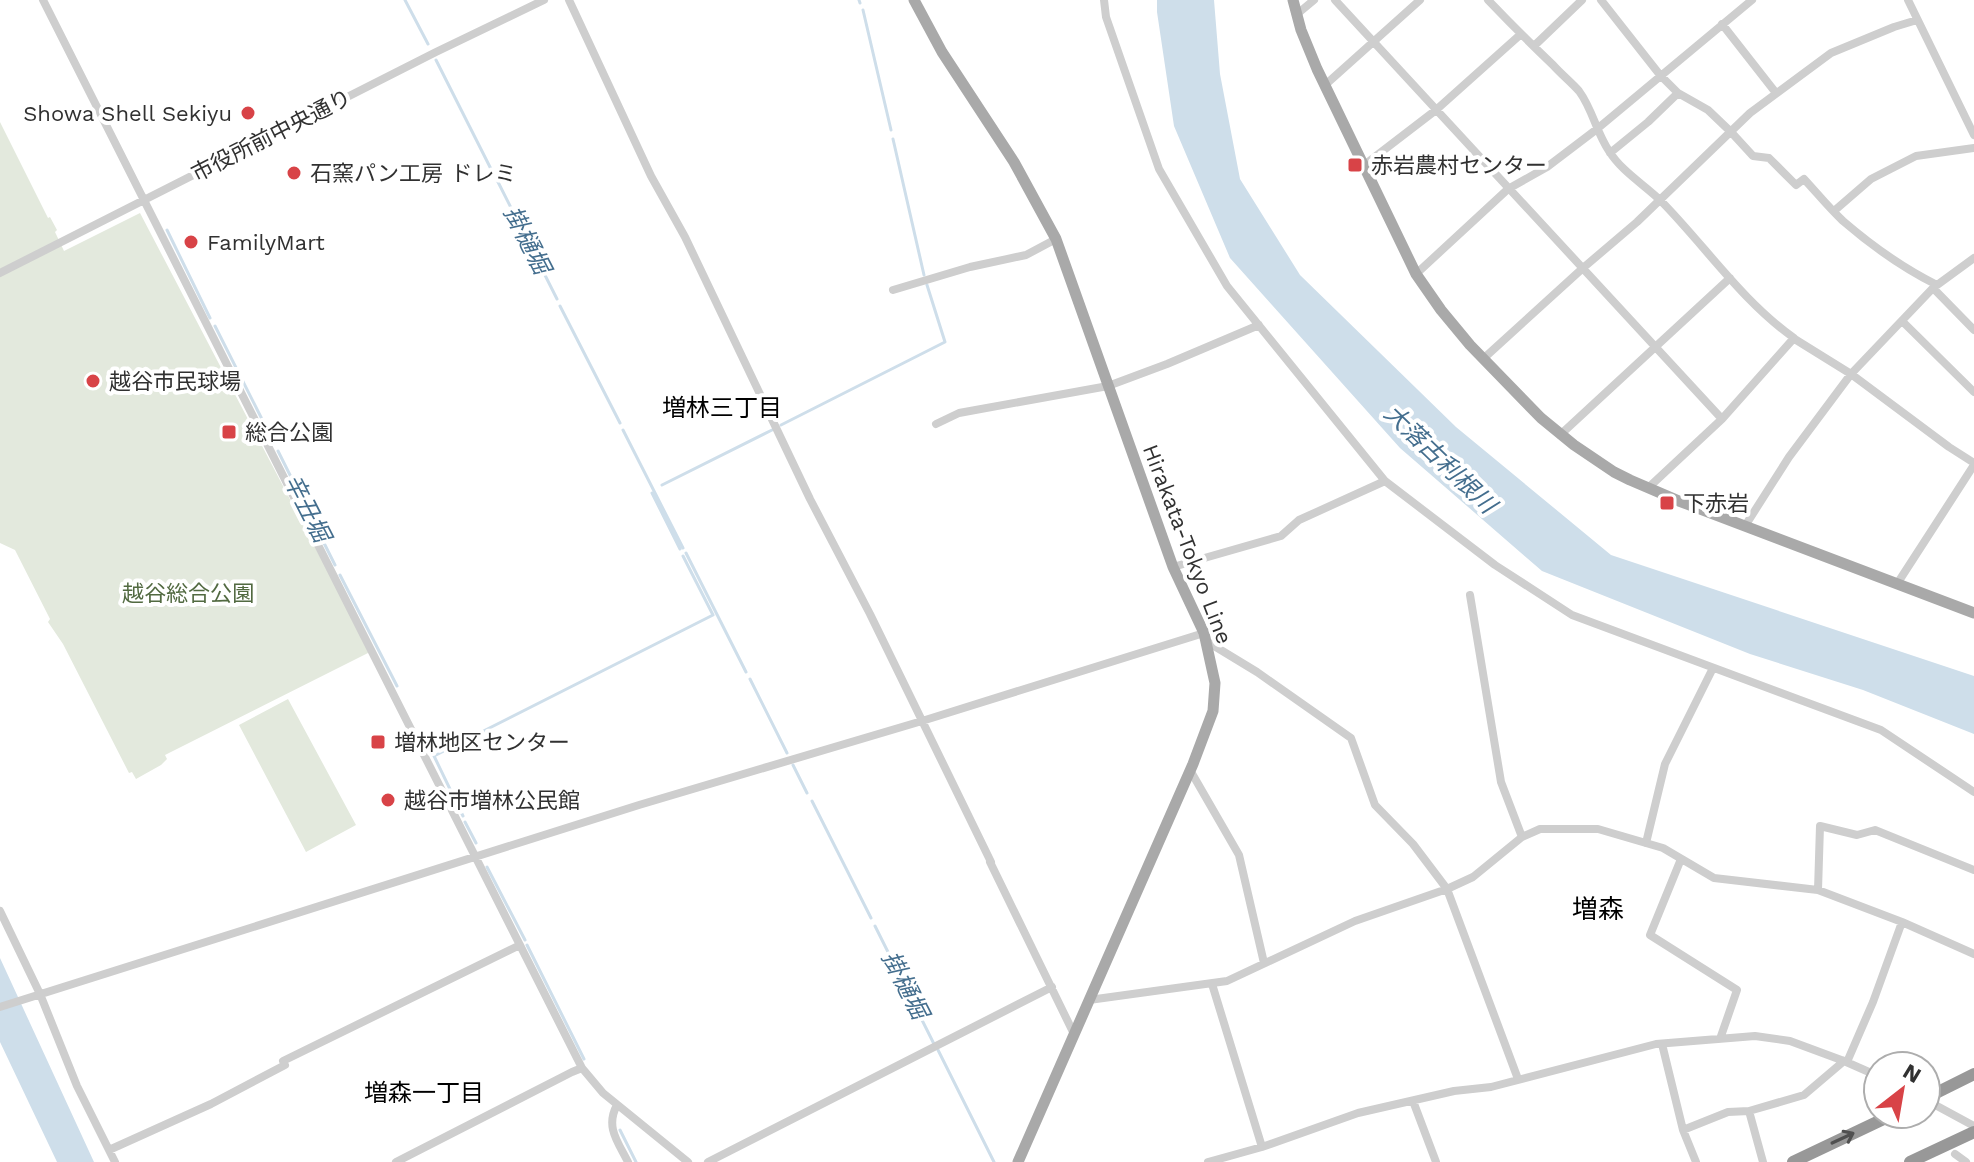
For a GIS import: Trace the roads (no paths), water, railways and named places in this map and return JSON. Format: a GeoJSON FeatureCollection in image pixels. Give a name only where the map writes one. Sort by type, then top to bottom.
{"type":"FeatureCollection","features":[{"type":"Feature","properties":{"kind":"highway"},"geometry":{"type":"LineString","coordinates":[[1942,1091],[1974,1074]]}},
{"type":"Feature","properties":{"kind":"highway"},"geometry":{"type":"LineString","coordinates":[[1793,1162],[1862,1129]]}},
{"type":"Feature","properties":{"kind":"highway"},"geometry":{"type":"LineString","coordinates":[[1910,1162],[1974,1129]]}},
{"type":"Feature","properties":{"kind":"main road","name":"Hirakata-Tokyo Line"},"geometry":{"type":"LineString","coordinates":[[914,0],[942,52],[1014,162],[1056,239],[1173,567],[1205,637],[1215,683],[1213,711],[1190,770],[1018,1162]]}},
{"type":"Feature","properties":{"kind":"main road"},"geometry":{"type":"LineString","coordinates":[[1293,0],[1324,86],[1416,274],[1441,310],[1483,359],[1541,418],[1614,472],[1648,488],[1974,613]]}},
{"type":"Feature","properties":{"kind":"street"},"geometry":{"type":"LineString","coordinates":[[43,0],[582,1068],[603,1093],[688,1162]]}},
{"type":"Feature","properties":{"kind":"street","name":"市役所前中央通り"},"geometry":{"type":"LineString","coordinates":[[0,273],[544,0]]}},
{"type":"Feature","properties":{"kind":"street"},"geometry":{"type":"LineString","coordinates":[[569,0],[651,176],[685,237],[810,499],[870,614],[1074,1034]]}},
{"type":"Feature","properties":{"kind":"street"},"geometry":{"type":"LineString","coordinates":[[1104,0],[1106,17],[1159,169],[1227,286],[1385,481],[1495,565],[1572,615],[1881,730],[1974,792]]}},
{"type":"Feature","properties":{"kind":"street"},"geometry":{"type":"LineString","coordinates":[[1296,15],[1314,0]]}},
{"type":"Feature","properties":{"kind":"street"},"geometry":{"type":"LineString","coordinates":[[1335,0],[1722,419]]}},
{"type":"Feature","properties":{"kind":"street"},"geometry":{"type":"LineString","coordinates":[[1324,86],[1420,0]]}},
{"type":"Feature","properties":{"kind":"street"},"geometry":{"type":"LineString","coordinates":[[1488,0],[1578,90],[1610,153],[1660,200],[1754,305],[1793,338],[1851,374],[1974,464],[1897,584]]}},
{"type":"Feature","properties":{"kind":"street"},"geometry":{"type":"LineString","coordinates":[[1534,46],[1582,0]]}},
{"type":"Feature","properties":{"kind":"street"},"geometry":{"type":"LineString","coordinates":[[1601,0],[1678,93],[1708,110],[1753,156],[1769,158],[1796,185],[1804,179],[1842,220],[1935,287],[1974,330]]}},
{"type":"Feature","properties":{"kind":"street"},"geometry":{"type":"LineString","coordinates":[[1416,274],[1508,189],[1547,167],[1597,129],[1752,0]]}},
{"type":"Feature","properties":{"kind":"street"},"geometry":{"type":"LineString","coordinates":[[1908,0],[1974,135]]}},
{"type":"Feature","properties":{"kind":"street"},"geometry":{"type":"LineString","coordinates":[[1483,359],[1637,222],[1750,113],[1831,53],[1917,20]]}},
{"type":"Feature","properties":{"kind":"street"},"geometry":{"type":"LineString","coordinates":[[1722,24],[1776,93]]}},
{"type":"Feature","properties":{"kind":"street"},"geometry":{"type":"LineString","coordinates":[[1363,166],[1436,110],[1521,34]]}},
{"type":"Feature","properties":{"kind":"street"},"geometry":{"type":"LineString","coordinates":[[1610,153],[1678,93]]}},
{"type":"Feature","properties":{"kind":"street"},"geometry":{"type":"LineString","coordinates":[[1834,211],[1871,179],[1916,156],[1974,148]]}},
{"type":"Feature","properties":{"kind":"street"},"geometry":{"type":"LineString","coordinates":[[893,290],[970,267],[1026,255],[1056,239]]}},
{"type":"Feature","properties":{"kind":"street"},"geometry":{"type":"LineString","coordinates":[[1745,526],[1789,457],[1851,374],[1935,287],[1974,258]]}},
{"type":"Feature","properties":{"kind":"street"},"geometry":{"type":"LineString","coordinates":[[1560,435],[1730,278]]}},
{"type":"Feature","properties":{"kind":"street"},"geometry":{"type":"LineString","coordinates":[[1902,321],[1974,392]]}},
{"type":"Feature","properties":{"kind":"street"},"geometry":{"type":"LineString","coordinates":[[936,424],[959,413],[1108,386],[1259,325]]}},
{"type":"Feature","properties":{"kind":"street"},"geometry":{"type":"LineString","coordinates":[[1648,488],[1722,419],[1793,338]]}},
{"type":"Feature","properties":{"kind":"street"},"geometry":{"type":"LineString","coordinates":[[1173,567],[1281,536],[1299,520],[1385,481]]}},
{"type":"Feature","properties":{"kind":"street"},"geometry":{"type":"LineString","coordinates":[[1470,595],[1501,782],[1522,837]]}},
{"type":"Feature","properties":{"kind":"street"},"geometry":{"type":"LineString","coordinates":[[0,1007],[639,805],[1205,637],[1351,738],[1375,805],[1413,844],[1447,889],[1518,1079]]}},
{"type":"Feature","properties":{"kind":"street"},"geometry":{"type":"LineString","coordinates":[[1646,843],[1665,764],[1713,668]]}},
{"type":"Feature","properties":{"kind":"street"},"geometry":{"type":"LineString","coordinates":[[1190,770],[1239,855],[1264,963]]}},
{"type":"Feature","properties":{"kind":"street"},"geometry":{"type":"LineString","coordinates":[[1818,890],[1820,826],[1857,835],[1875,830],[1974,870]]}},
{"type":"Feature","properties":{"kind":"street"},"geometry":{"type":"LineString","coordinates":[[1089,1000],[1227,981],[1355,921],[1473,877],[1522,837],[1540,829],[1598,829],[1663,848],[1714,878],[1818,890],[1974,954]]}},
{"type":"Feature","properties":{"kind":"street"},"geometry":{"type":"LineString","coordinates":[[1681,859],[1650,935],[1737,990],[1720,1039]]}},
{"type":"Feature","properties":{"kind":"street"},"geometry":{"type":"LineString","coordinates":[[0,911],[77,1086],[115,1162]]}},
{"type":"Feature","properties":{"kind":"street"},"geometry":{"type":"LineString","coordinates":[[1683,1130],[1728,1112],[1749,1111],[1804,1095],[1846,1061],[1873,1002],[1902,922]]}},
{"type":"Feature","properties":{"kind":"street"},"geometry":{"type":"LineString","coordinates":[[109,1150],[211,1104],[284,1063],[520,945]]}},
{"type":"Feature","properties":{"kind":"street"},"geometry":{"type":"LineString","coordinates":[[1212,984],[1262,1147]]}},
{"type":"Feature","properties":{"kind":"street"},"geometry":{"type":"LineString","coordinates":[[708,1162],[1052,987]]}},
{"type":"Feature","properties":{"kind":"street"},"geometry":{"type":"LineString","coordinates":[[1208,1162],[1220,1161],[1358,1113],[1454,1091],[1491,1087],[1662,1044],[1755,1036],[1790,1041],[1862,1068]]}},
{"type":"Feature","properties":{"kind":"street"},"geometry":{"type":"LineString","coordinates":[[1662,1044],[1683,1130],[1696,1162]]}},
{"type":"Feature","properties":{"kind":"street"},"geometry":{"type":"LineString","coordinates":[[396,1162],[582,1068]]}},
{"type":"Feature","properties":{"kind":"street"},"geometry":{"type":"LineString","coordinates":[[1413,1101],[1436,1162]]}},
{"type":"Feature","properties":{"kind":"street"},"geometry":{"type":"LineString","coordinates":[[617,1105],[611,1123],[628,1162]]}},
{"type":"Feature","properties":{"kind":"street"},"geometry":{"type":"LineString","coordinates":[[1942,1109],[1974,1129]]}},
{"type":"Feature","properties":{"kind":"street"},"geometry":{"type":"LineString","coordinates":[[1749,1111],[1763,1162]]}},
{"type":"Feature","properties":{"kind":"street"},"geometry":{"type":"LineString","coordinates":[[1955,1154],[1966,1162]]}},
{"type":"Feature","properties":{"kind":"water","name":"大落古利根川"},"geometry":{"type":"Polygon","coordinates":[[[1157,0],[1214,0],[1220,74],[1240,179],[1300,275],[1456,427],[1611,555],[1974,676],[1974,734],[1863,690],[1750,654],[1542,571],[1400,448],[1230,258],[1174,126],[1157,0]]]}},
{"type":"Feature","properties":{"kind":"water"},"geometry":{"type":"Polygon","coordinates":[[[0,958],[94,1162],[57,1162],[0,1042],[0,958]]]}},
{"type":"Feature","properties":{"kind":"waterway","name":"掛樋堀"},"geometry":{"type":"LineString","coordinates":[[405,0],[428,44]]}},
{"type":"Feature","properties":{"kind":"waterway"},"geometry":{"type":"LineString","coordinates":[[863,10],[891,130]]}},
{"type":"Feature","properties":{"kind":"waterway","name":"掛樋堀"},"geometry":{"type":"LineString","coordinates":[[436,60],[494,175]]}},
{"type":"Feature","properties":{"kind":"waterway"},"geometry":{"type":"LineString","coordinates":[[893,139],[924,275]]}},
{"type":"Feature","properties":{"kind":"waterway","name":"掛樋堀"},"geometry":{"type":"LineString","coordinates":[[497,180],[557,299]]}},
{"type":"Feature","properties":{"kind":"waterway","name":"辛丑堀"},"geometry":{"type":"LineString","coordinates":[[167,230],[210,318]]}},
{"type":"Feature","properties":{"kind":"waterway"},"geometry":{"type":"LineString","coordinates":[[781,425],[945,342],[927,285]]}},
{"type":"Feature","properties":{"kind":"waterway","name":"掛樋堀"},"geometry":{"type":"LineString","coordinates":[[560,306],[620,423]]}},
{"type":"Feature","properties":{"kind":"waterway","name":"辛丑堀"},"geometry":{"type":"LineString","coordinates":[[215,326],[273,441]]}},
{"type":"Feature","properties":{"kind":"waterway","name":"掛樋堀"},"geometry":{"type":"LineString","coordinates":[[623,430],[683,548]]}},
{"type":"Feature","properties":{"kind":"waterway"},"geometry":{"type":"LineString","coordinates":[[662,485],[772,430]]}},
{"type":"Feature","properties":{"kind":"waterway","name":"辛丑堀"},"geometry":{"type":"LineString","coordinates":[[278,451],[335,565]]}},
{"type":"Feature","properties":{"kind":"waterway","name":"掛樋堀"},"geometry":{"type":"LineString","coordinates":[[652,493],[680,549]]}},
{"type":"Feature","properties":{"kind":"waterway","name":"掛樋堀"},"geometry":{"type":"LineString","coordinates":[[686,553],[746,672]]}},
{"type":"Feature","properties":{"kind":"waterway"},"geometry":{"type":"LineString","coordinates":[[463,816],[434,756],[713,615],[683,556]]}},
{"type":"Feature","properties":{"kind":"waterway","name":"辛丑堀"},"geometry":{"type":"LineString","coordinates":[[340,575],[397,686]]}},
{"type":"Feature","properties":{"kind":"waterway","name":"掛樋堀"},"geometry":{"type":"LineString","coordinates":[[750,679],[787,753]]}},
{"type":"Feature","properties":{"kind":"waterway","name":"掛樋堀"},"geometry":{"type":"LineString","coordinates":[[793,765],[807,793]]}},
{"type":"Feature","properties":{"kind":"waterway","name":"掛樋堀"},"geometry":{"type":"LineString","coordinates":[[812,801],[871,918]]}},
{"type":"Feature","properties":{"kind":"waterway","name":"辛丑堀"},"geometry":{"type":"LineString","coordinates":[[465,822],[476,843]]}},
{"type":"Feature","properties":{"kind":"waterway","name":"辛丑堀"},"geometry":{"type":"LineString","coordinates":[[487,867],[525,940]]}},
{"type":"Feature","properties":{"kind":"waterway","name":"掛樋堀"},"geometry":{"type":"LineString","coordinates":[[875,926],[934,1044]]}},
{"type":"Feature","properties":{"kind":"waterway","name":"辛丑堀"},"geometry":{"type":"LineString","coordinates":[[527,945],[584,1059]]}},
{"type":"Feature","properties":{"kind":"waterway","name":"掛樋堀"},"geometry":{"type":"LineString","coordinates":[[938,1050],[994,1162]]}},
{"type":"Feature","properties":{"kind":"waterway","name":"辛丑堀"},"geometry":{"type":"LineString","coordinates":[[620,1130],[636,1162]]}},
{"type":"Feature","properties":{"kind":"place","name":"Showa Shell Sekiyu"},"geometry":{"type":"Point","coordinates":[248,113]}},
{"type":"Feature","properties":{"kind":"place","name":"赤岩農村センター"},"geometry":{"type":"Point","coordinates":[1355,165]}},
{"type":"Feature","properties":{"kind":"place","name":"石窯パン工房 ドレミ"},"geometry":{"type":"Point","coordinates":[294,173]}},
{"type":"Feature","properties":{"kind":"place","name":"FamilyMart"},"geometry":{"type":"Point","coordinates":[191,242]}},
{"type":"Feature","properties":{"kind":"place","name":"越谷市民球場"},"geometry":{"type":"Point","coordinates":[93,381]}},
{"type":"Feature","properties":{"kind":"place","name":"総合公園"},"geometry":{"type":"Point","coordinates":[229,432]}},
{"type":"Feature","properties":{"kind":"place","name":"下赤岩"},"geometry":{"type":"Point","coordinates":[1667,503]}},
{"type":"Feature","properties":{"kind":"place","name":"増林地区センター"},"geometry":{"type":"Point","coordinates":[378,742]}},
{"type":"Feature","properties":{"kind":"place","name":"越谷市増林公民館"},"geometry":{"type":"Point","coordinates":[388,800]}},
{"type":"Feature","properties":{"kind":"district","name":"増林三丁目"},"geometry":{"type":"Point","coordinates":[722,408]}},
{"type":"Feature","properties":{"kind":"district","name":"増森"},"geometry":{"type":"Point","coordinates":[1598,909]}},
{"type":"Feature","properties":{"kind":"district","name":"増森一丁目"},"geometry":{"type":"Point","coordinates":[424,1093]}},
{"type":"Feature","properties":{"kind":"park label","name":"越谷総合公園"},"geometry":{"type":"Point","coordinates":[188,593]}}]}
